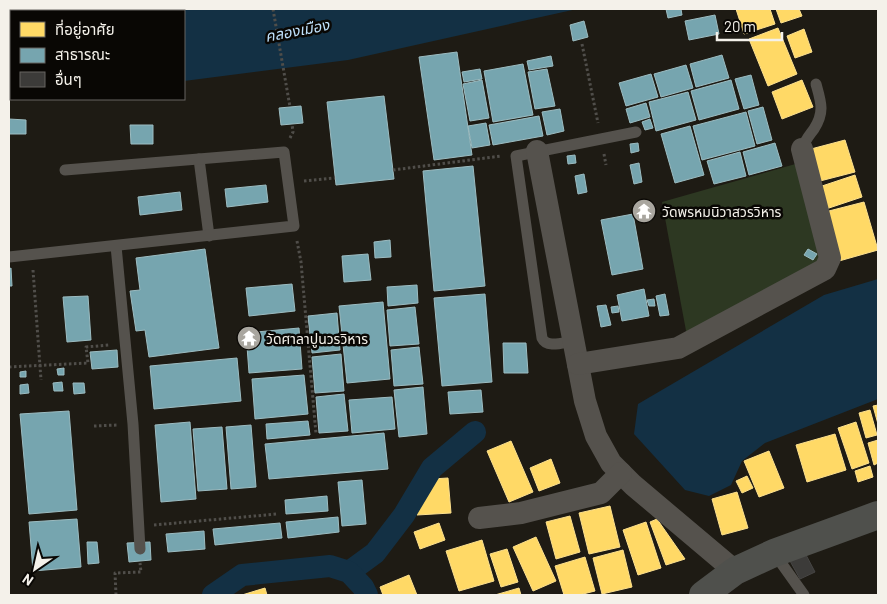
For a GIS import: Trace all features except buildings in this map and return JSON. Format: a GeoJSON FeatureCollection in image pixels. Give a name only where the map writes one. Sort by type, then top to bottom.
{"type":"FeatureCollection","features":[{"type":"Feature","properties":{"kind":"street"},"geometry":{"type":"LineString","coordinates":[[578,364],[678,348],[825,269],[830,258],[802,149]]}},
{"type":"Feature","properties":{"kind":"street"},"geometry":{"type":"LineString","coordinates":[[526,154],[574,341],[585,401],[596,436],[611,463],[633,485],[735,571]]}},
{"type":"Feature","properties":{"kind":"street"},"geometry":{"type":"LineString","coordinates":[[479,518],[520,513],[601,493],[621,473]]}},
{"type":"Feature","properties":{"kind":"street"},"geometry":{"type":"LineString","coordinates":[[703,595],[735,571],[774,553],[878,515]]}},
{"type":"Feature","properties":{"kind":"lane"},"geometry":{"type":"LineString","coordinates":[[802,149],[805,140],[814,129],[820,117],[823,106],[816,84]]}},
{"type":"Feature","properties":{"kind":"lane"},"geometry":{"type":"LineString","coordinates":[[574,341],[549,344],[545,343],[542,338],[526,154],[636,132]]}},
{"type":"Feature","properties":{"kind":"lane"},"geometry":{"type":"LineString","coordinates":[[9,257],[294,226],[284,152],[65,170]]}},
{"type":"Feature","properties":{"kind":"lane"},"geometry":{"type":"LineString","coordinates":[[199,159],[209,236]]}},
{"type":"Feature","properties":{"kind":"lane"},"geometry":{"type":"LineString","coordinates":[[116,246],[132,424],[140,549]]}},
{"type":"Feature","properties":{"kind":"lane"},"geometry":{"type":"LineString","coordinates":[[774,553],[804,595]]}},
{"type":"Feature","properties":{"kind":"path"},"geometry":{"type":"LineString","coordinates":[[274,9],[290,107]]}},
{"type":"Feature","properties":{"kind":"path"},"geometry":{"type":"LineString","coordinates":[[582,44],[606,165]]}},
{"type":"Feature","properties":{"kind":"path"},"geometry":{"type":"LineString","coordinates":[[393,170],[473,161],[509,154],[526,154]]}},
{"type":"Feature","properties":{"kind":"path"},"geometry":{"type":"LineString","coordinates":[[288,183],[335,178]]}},
{"type":"Feature","properties":{"kind":"path"},"geometry":{"type":"LineString","coordinates":[[294,226],[300,262],[316,434]]}},
{"type":"Feature","properties":{"kind":"path"},"geometry":{"type":"LineString","coordinates":[[32,255],[42,380]]}},
{"type":"Feature","properties":{"kind":"path"},"geometry":{"type":"LineString","coordinates":[[9,367],[88,363],[86,347],[125,344]]}},
{"type":"Feature","properties":{"kind":"path"},"geometry":{"type":"LineString","coordinates":[[94,426],[132,424]]}},
{"type":"Feature","properties":{"kind":"path"},"geometry":{"type":"LineString","coordinates":[[138,526],[277,514]]}},
{"type":"Feature","properties":{"kind":"path"},"geometry":{"type":"LineString","coordinates":[[116,595],[114,574],[141,572],[140,549]]}},
{"type":"Feature","properties":{"kind":"green space"},"geometry":{"type":"Polygon","coordinates":[[[799,163],[822,254],[817,265],[687,336],[662,202],[799,163]]]}},
{"type":"Feature","properties":{"kind":"water"},"geometry":{"type":"Polygon","coordinates":[[[9,9],[39,10],[10,10],[9,73],[9,9]]]}},
{"type":"Feature","properties":{"kind":"water","name":"คลองเมือง"},"geometry":{"type":"Polygon","coordinates":[[[577,9],[348,60],[185,81],[185,10],[130,10],[577,9]]]}},
{"type":"Feature","properties":{"kind":"water"},"geometry":{"type":"Polygon","coordinates":[[[878,279],[878,399],[765,443],[742,461],[731,485],[709,496],[685,490],[634,434],[638,404],[824,295],[878,279]]]}},
{"type":"Feature","properties":{"kind":"waterway"},"geometry":{"type":"LineString","coordinates":[[349,572],[375,553],[404,515],[432,468],[475,432]]}},
{"type":"Feature","properties":{"kind":"waterway"},"geometry":{"type":"LineString","coordinates":[[213,595],[242,575],[330,566],[349,572],[363,587],[367,595]]}},
{"type":"Feature","properties":{"kind":"place","name":"วัดพรหมนิวาสวรวิหาร"},"geometry":{"type":"Point","coordinates":[644,211]}},
{"type":"Feature","properties":{"kind":"place","name":"วัดศาลาปูนวรวิหาร"},"geometry":{"type":"Point","coordinates":[249,338]}}]}
